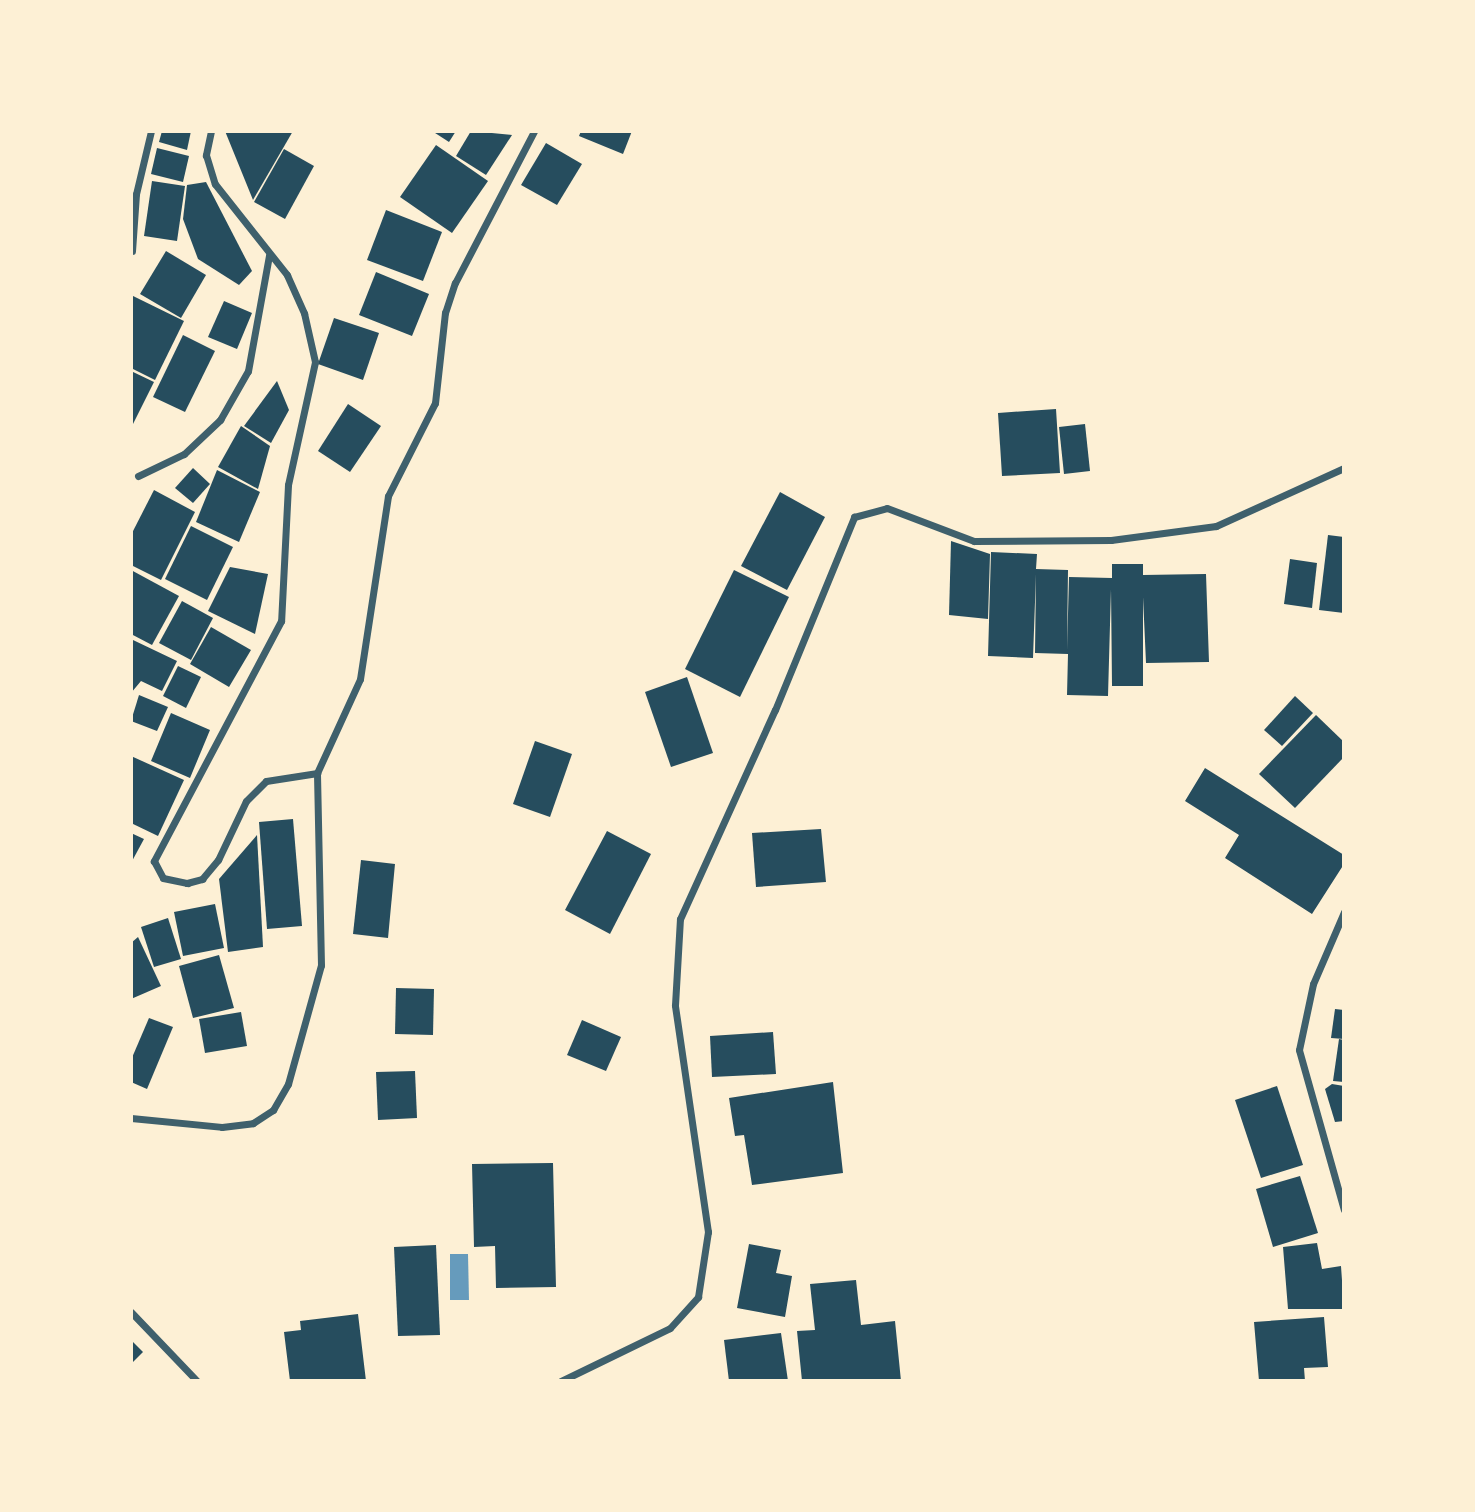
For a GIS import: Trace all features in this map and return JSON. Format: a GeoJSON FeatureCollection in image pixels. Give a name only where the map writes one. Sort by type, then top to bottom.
{"type":"FeatureCollection","features":[{"type":"Feature","properties":{"kind":"street"},"geometry":{"type":"LineString","coordinates":[[132,251],[136,194],[151,131]]}},
{"type":"Feature","properties":{"kind":"street"},"geometry":{"type":"LineString","coordinates":[[211,131],[206,155],[215,184],[287,275],[304,313],[314,362],[288,485],[281,621],[154,861],[163,878],[187,883],[202,879],[218,860],[246,800],[266,780],[317,773]]}},
{"type":"Feature","properties":{"kind":"street"},"geometry":{"type":"LineString","coordinates":[[131,1118],[222,1127],[253,1123],[273,1110],[288,1084],[321,965],[317,773],[360,679],[388,496],[435,403],[445,313],[455,283],[534,131]]}},
{"type":"Feature","properties":{"kind":"street"},"geometry":{"type":"LineString","coordinates":[[138,476],[184,454],[219,420],[247,371],[270,255]]}},
{"type":"Feature","properties":{"kind":"street"},"geometry":{"type":"LineString","coordinates":[[561,1381],[670,1328],[698,1297],[708,1232],[675,1005],[680,919],[775,710],[853,517],[887,508],[974,541],[1111,540],[1216,526],[1344,468]]}},
{"type":"Feature","properties":{"kind":"street"},"geometry":{"type":"LineString","coordinates":[[1344,912],[1312,984],[1299,1050],[1344,1210]]}},
{"type":"Feature","properties":{"kind":"street"},"geometry":{"type":"LineString","coordinates":[[131,1312],[197,1381]]}},
{"type":"Feature","properties":{"kind":"water"},"geometry":{"type":"Polygon","coordinates":[[[450,1254],[468,1254],[469,1300],[450,1300],[450,1254]]]}},
{"type":"Feature","properties":{"kind":"building"},"geometry":{"type":"Polygon","coordinates":[[[162,131],[191,131],[187,150],[159,142],[162,131]]]}},
{"type":"Feature","properties":{"kind":"building"},"geometry":{"type":"Polygon","coordinates":[[[225,131],[293,131],[253,200],[225,131]]]}},
{"type":"Feature","properties":{"kind":"building"},"geometry":{"type":"Polygon","coordinates":[[[432,131],[456,131],[449,142],[432,131]]]}},
{"type":"Feature","properties":{"kind":"building"},"geometry":{"type":"Polygon","coordinates":[[[471,131],[512,135],[486,175],[456,156],[471,131]]]}},
{"type":"Feature","properties":{"kind":"building"},"geometry":{"type":"Polygon","coordinates":[[[581,131],[632,131],[623,154],[579,136],[581,131]]]}},
{"type":"Feature","properties":{"kind":"building"},"geometry":{"type":"Polygon","coordinates":[[[546,143],[582,164],[557,205],[521,185],[546,143]]]}},
{"type":"Feature","properties":{"kind":"building"},"geometry":{"type":"Polygon","coordinates":[[[436,145],[488,181],[452,233],[400,197],[436,145]]]}},
{"type":"Feature","properties":{"kind":"building"},"geometry":{"type":"Polygon","coordinates":[[[157,148],[189,156],[183,182],[151,174],[157,148]]]}},
{"type":"Feature","properties":{"kind":"building"},"geometry":{"type":"Polygon","coordinates":[[[284,149],[314,166],[285,219],[254,202],[284,149]]]}},
{"type":"Feature","properties":{"kind":"building"},"geometry":{"type":"Polygon","coordinates":[[[152,181],[185,186],[177,241],[144,236],[152,181]]]}},
{"type":"Feature","properties":{"kind":"building"},"geometry":{"type":"Polygon","coordinates":[[[206,182],[252,271],[239,285],[198,259],[183,219],[187,185],[206,182]]]}},
{"type":"Feature","properties":{"kind":"building"},"geometry":{"type":"Polygon","coordinates":[[[386,210],[442,232],[423,281],[367,260],[386,210]]]}},
{"type":"Feature","properties":{"kind":"building"},"geometry":{"type":"Polygon","coordinates":[[[166,251],[206,275],[181,318],[140,294],[166,251]]]}},
{"type":"Feature","properties":{"kind":"building"},"geometry":{"type":"Polygon","coordinates":[[[376,272],[429,294],[412,336],[359,315],[376,272]]]}},
{"type":"Feature","properties":{"kind":"building"},"geometry":{"type":"Polygon","coordinates":[[[131,295],[184,321],[155,380],[131,368],[131,295]]]}},
{"type":"Feature","properties":{"kind":"building"},"geometry":{"type":"Polygon","coordinates":[[[224,301],[252,313],[237,349],[208,337],[224,301]]]}},
{"type":"Feature","properties":{"kind":"building"},"geometry":{"type":"Polygon","coordinates":[[[334,318],[379,333],[363,380],[318,364],[334,318]]]}},
{"type":"Feature","properties":{"kind":"building"},"geometry":{"type":"Polygon","coordinates":[[[183,335],[215,351],[185,412],[153,397],[183,335]]]}},
{"type":"Feature","properties":{"kind":"building"},"geometry":{"type":"Polygon","coordinates":[[[131,371],[154,382],[131,428],[131,371]]]}},
{"type":"Feature","properties":{"kind":"building"},"geometry":{"type":"Polygon","coordinates":[[[277,381],[289,410],[271,443],[244,426],[277,381]]]}},
{"type":"Feature","properties":{"kind":"building"},"geometry":{"type":"Polygon","coordinates":[[[348,404],[381,426],[350,472],[318,451],[348,404]]]}},
{"type":"Feature","properties":{"kind":"building"},"geometry":{"type":"Polygon","coordinates":[[[1056,409],[1060,473],[1002,476],[998,413],[1056,409]]]}},
{"type":"Feature","properties":{"kind":"building"},"geometry":{"type":"Polygon","coordinates":[[[1085,424],[1090,471],[1064,474],[1059,427],[1085,424]]]}},
{"type":"Feature","properties":{"kind":"building"},"geometry":{"type":"Polygon","coordinates":[[[241,426],[270,446],[258,489],[218,467],[241,426]]]}},
{"type":"Feature","properties":{"kind":"building"},"geometry":{"type":"Polygon","coordinates":[[[193,468],[210,484],[193,503],[175,488],[193,468]]]}},
{"type":"Feature","properties":{"kind":"building"},"geometry":{"type":"Polygon","coordinates":[[[217,470],[260,492],[239,542],[196,522],[217,470]]]}},
{"type":"Feature","properties":{"kind":"building"},"geometry":{"type":"Polygon","coordinates":[[[154,490],[195,512],[161,580],[131,565],[131,535],[154,490]]]}},
{"type":"Feature","properties":{"kind":"building"},"geometry":{"type":"Polygon","coordinates":[[[780,492],[825,517],[787,590],[741,566],[780,492]]]}},
{"type":"Feature","properties":{"kind":"building"},"geometry":{"type":"Polygon","coordinates":[[[191,526],[233,547],[207,600],[165,579],[191,526]]]}},
{"type":"Feature","properties":{"kind":"building"},"geometry":{"type":"Polygon","coordinates":[[[1328,535],[1344,537],[1344,613],[1319,610],[1328,535]]]}},
{"type":"Feature","properties":{"kind":"building"},"geometry":{"type":"Polygon","coordinates":[[[951,541],[990,554],[988,619],[949,615],[951,541]]]}},
{"type":"Feature","properties":{"kind":"building"},"geometry":{"type":"Polygon","coordinates":[[[991,552],[1037,554],[1036,569],[1068,570],[1067,650],[1069,577],[1112,578],[1112,564],[1143,564],[1143,575],[1206,574],[1209,662],[1146,663],[1143,597],[1143,686],[1112,686],[1111,589],[1108,696],[1067,695],[1068,654],[1035,653],[1036,574],[1033,658],[988,656],[991,552]]]}},
{"type":"Feature","properties":{"kind":"building"},"geometry":{"type":"Polygon","coordinates":[[[1290,559],[1317,563],[1312,608],[1284,604],[1290,559]]]}},
{"type":"Feature","properties":{"kind":"building"},"geometry":{"type":"Polygon","coordinates":[[[230,567],[268,574],[255,634],[208,611],[230,567]]]}},
{"type":"Feature","properties":{"kind":"building"},"geometry":{"type":"Polygon","coordinates":[[[131,570],[179,596],[152,645],[131,634],[131,570]]]}},
{"type":"Feature","properties":{"kind":"building"},"geometry":{"type":"Polygon","coordinates":[[[734,570],[789,597],[740,697],[685,669],[734,570]]]}},
{"type":"Feature","properties":{"kind":"building"},"geometry":{"type":"Polygon","coordinates":[[[182,601],[213,618],[191,660],[159,643],[182,601]]]}},
{"type":"Feature","properties":{"kind":"building"},"geometry":{"type":"Polygon","coordinates":[[[211,627],[251,650],[229,687],[190,664],[211,627]]]}},
{"type":"Feature","properties":{"kind":"building"},"geometry":{"type":"Polygon","coordinates":[[[133,640],[177,661],[162,691],[141,681],[131,693],[133,640]]]}},
{"type":"Feature","properties":{"kind":"building"},"geometry":{"type":"Polygon","coordinates":[[[178,666],[201,677],[186,708],[163,696],[178,666]]]}},
{"type":"Feature","properties":{"kind":"building"},"geometry":{"type":"Polygon","coordinates":[[[687,677],[713,753],[671,767],[645,692],[687,677]]]}},
{"type":"Feature","properties":{"kind":"building"},"geometry":{"type":"Polygon","coordinates":[[[139,695],[168,707],[157,731],[131,721],[139,695]]]}},
{"type":"Feature","properties":{"kind":"building"},"geometry":{"type":"Polygon","coordinates":[[[1295,696],[1313,713],[1282,746],[1264,730],[1295,696]]]}},
{"type":"Feature","properties":{"kind":"building"},"geometry":{"type":"Polygon","coordinates":[[[171,713],[210,730],[190,778],[151,761],[171,713]]]}},
{"type":"Feature","properties":{"kind":"building"},"geometry":{"type":"Polygon","coordinates":[[[1316,715],[1344,742],[1344,757],[1295,808],[1259,774],[1316,715]]]}},
{"type":"Feature","properties":{"kind":"building"},"geometry":{"type":"Polygon","coordinates":[[[535,741],[572,754],[550,817],[513,804],[535,741]]]}},
{"type":"Feature","properties":{"kind":"building"},"geometry":{"type":"Polygon","coordinates":[[[131,756],[184,780],[158,836],[131,823],[131,756]]]}},
{"type":"Feature","properties":{"kind":"building"},"geometry":{"type":"Polygon","coordinates":[[[1205,768],[1344,855],[1344,864],[1312,914],[1225,858],[1239,835],[1185,801],[1205,768]]]}},
{"type":"Feature","properties":{"kind":"building"},"geometry":{"type":"Polygon","coordinates":[[[293,819],[302,926],[267,929],[259,822],[293,819]]]}},
{"type":"Feature","properties":{"kind":"building"},"geometry":{"type":"Polygon","coordinates":[[[821,829],[826,882],[756,887],[752,833],[821,829]]]}},
{"type":"Feature","properties":{"kind":"building"},"geometry":{"type":"Polygon","coordinates":[[[607,831],[651,854],[610,934],[565,910],[607,831]]]}},
{"type":"Feature","properties":{"kind":"building"},"geometry":{"type":"Polygon","coordinates":[[[131,833],[144,839],[131,863],[131,833]]]}},
{"type":"Feature","properties":{"kind":"building"},"geometry":{"type":"Polygon","coordinates":[[[257,835],[263,947],[228,952],[219,879],[257,835]]]}},
{"type":"Feature","properties":{"kind":"building"},"geometry":{"type":"Polygon","coordinates":[[[361,860],[395,864],[388,938],[353,934],[361,860]]]}},
{"type":"Feature","properties":{"kind":"building"},"geometry":{"type":"Polygon","coordinates":[[[215,904],[224,948],[183,956],[174,912],[215,904]]]}},
{"type":"Feature","properties":{"kind":"building"},"geometry":{"type":"Polygon","coordinates":[[[168,918],[181,959],[154,967],[141,927],[168,918]]]}},
{"type":"Feature","properties":{"kind":"building"},"geometry":{"type":"Polygon","coordinates":[[[138,937],[161,986],[131,999],[131,943],[138,937]]]}},
{"type":"Feature","properties":{"kind":"building"},"geometry":{"type":"Polygon","coordinates":[[[219,955],[234,1008],[193,1018],[179,966],[219,955]]]}},
{"type":"Feature","properties":{"kind":"building"},"geometry":{"type":"Polygon","coordinates":[[[396,988],[434,989],[433,1035],[395,1034],[396,988]]]}},
{"type":"Feature","properties":{"kind":"building"},"geometry":{"type":"Polygon","coordinates":[[[1335,1009],[1344,1010],[1344,1039],[1331,1038],[1335,1009]]]}},
{"type":"Feature","properties":{"kind":"building"},"geometry":{"type":"Polygon","coordinates":[[[241,1012],[247,1046],[205,1053],[199,1019],[241,1012]]]}},
{"type":"Feature","properties":{"kind":"building"},"geometry":{"type":"Polygon","coordinates":[[[149,1018],[173,1027],[147,1089],[131,1082],[131,1060],[149,1018]]]}},
{"type":"Feature","properties":{"kind":"building"},"geometry":{"type":"Polygon","coordinates":[[[582,1020],[621,1037],[606,1071],[567,1055],[582,1020]]]}},
{"type":"Feature","properties":{"kind":"building"},"geometry":{"type":"Polygon","coordinates":[[[773,1032],[776,1074],[712,1077],[710,1036],[773,1032]]]}},
{"type":"Feature","properties":{"kind":"building"},"geometry":{"type":"Polygon","coordinates":[[[1339,1039],[1344,1040],[1344,1082],[1333,1081],[1339,1039]]]}},
{"type":"Feature","properties":{"kind":"building"},"geometry":{"type":"Polygon","coordinates":[[[415,1071],[417,1118],[378,1120],[376,1072],[415,1071]]]}},
{"type":"Feature","properties":{"kind":"building"},"geometry":{"type":"Polygon","coordinates":[[[833,1082],[843,1173],[752,1185],[744,1135],[735,1136],[729,1098],[833,1082]]]}},
{"type":"Feature","properties":{"kind":"building"},"geometry":{"type":"Polygon","coordinates":[[[1332,1084],[1344,1086],[1344,1121],[1335,1122],[1325,1089],[1332,1084]]]}},
{"type":"Feature","properties":{"kind":"building"},"geometry":{"type":"Polygon","coordinates":[[[1277,1086],[1303,1165],[1261,1178],[1235,1100],[1277,1086]]]}},
{"type":"Feature","properties":{"kind":"building"},"geometry":{"type":"Polygon","coordinates":[[[553,1163],[556,1287],[496,1288],[495,1246],[474,1247],[472,1164],[553,1163]]]}},
{"type":"Feature","properties":{"kind":"building"},"geometry":{"type":"Polygon","coordinates":[[[1300,1176],[1318,1233],[1273,1247],[1256,1189],[1300,1176]]]}},
{"type":"Feature","properties":{"kind":"building"},"geometry":{"type":"Polygon","coordinates":[[[1317,1243],[1322,1269],[1341,1266],[1344,1309],[1288,1309],[1283,1247],[1317,1243]]]}},
{"type":"Feature","properties":{"kind":"building"},"geometry":{"type":"Polygon","coordinates":[[[749,1244],[781,1250],[776,1273],[792,1276],[785,1317],[737,1308],[749,1244]]]}},
{"type":"Feature","properties":{"kind":"building"},"geometry":{"type":"Polygon","coordinates":[[[436,1245],[440,1335],[398,1336],[394,1247],[436,1245]]]}},
{"type":"Feature","properties":{"kind":"building"},"geometry":{"type":"Polygon","coordinates":[[[856,1280],[861,1325],[895,1321],[901,1381],[802,1381],[797,1331],[815,1330],[810,1284],[856,1280]]]}},
{"type":"Feature","properties":{"kind":"building"},"geometry":{"type":"Polygon","coordinates":[[[358,1314],[366,1381],[290,1381],[284,1332],[301,1330],[300,1321],[358,1314]]]}},
{"type":"Feature","properties":{"kind":"building"},"geometry":{"type":"Polygon","coordinates":[[[1324,1317],[1328,1367],[1304,1368],[1305,1381],[1259,1381],[1254,1322],[1324,1317]]]}},
{"type":"Feature","properties":{"kind":"building"},"geometry":{"type":"Polygon","coordinates":[[[781,1333],[788,1381],[729,1381],[724,1340],[781,1333]]]}},
{"type":"Feature","properties":{"kind":"building"},"geometry":{"type":"Polygon","coordinates":[[[131,1340],[143,1352],[131,1364],[131,1340]]]}}]}
